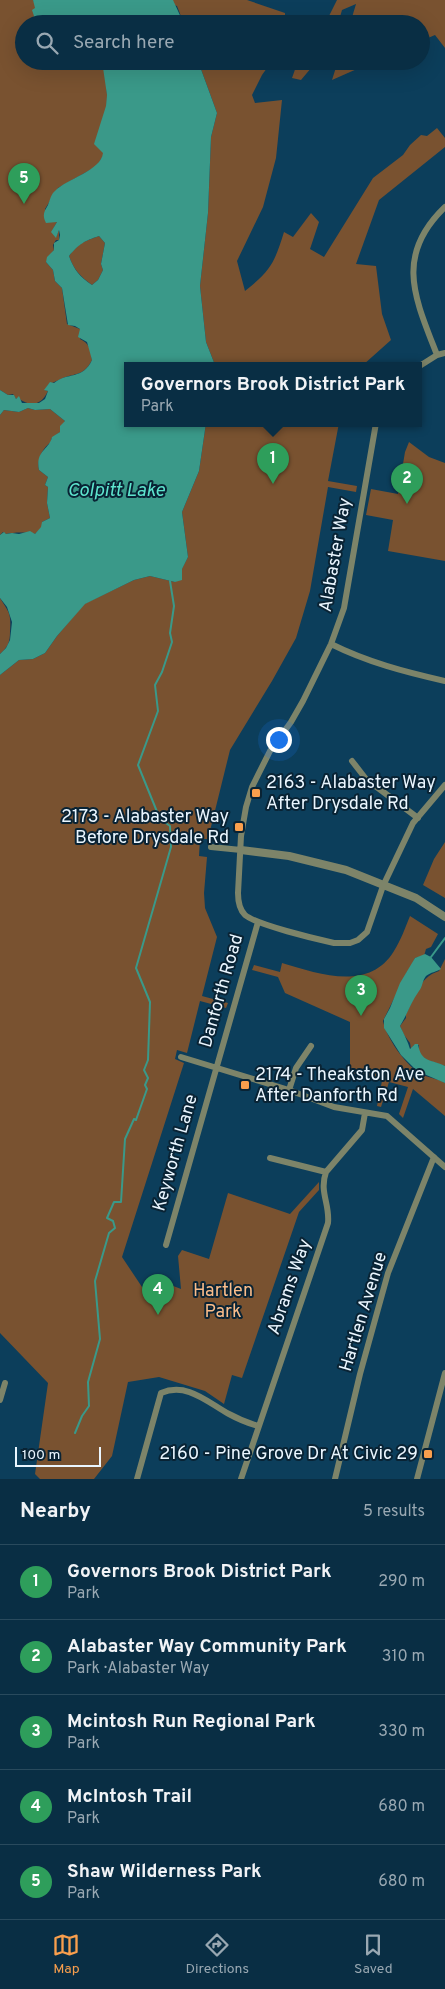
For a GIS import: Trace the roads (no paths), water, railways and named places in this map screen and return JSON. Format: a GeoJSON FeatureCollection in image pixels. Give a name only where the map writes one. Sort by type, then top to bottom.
{"type":"FeatureCollection","features":[{"type":"Feature","properties":{"kind":"street"},"geometry":{"type":"LineString","coordinates":[[437,355],[412,280],[413,263],[425,231],[432,220],[445,207]]}},
{"type":"Feature","properties":{"kind":"street"},"geometry":{"type":"LineString","coordinates":[[422,364],[437,355],[445,353]]}},
{"type":"Feature","properties":{"kind":"street","name":"Alabaster Way"},"geometry":{"type":"LineString","coordinates":[[258,922],[244,914],[238,903],[241,836],[246,807],[261,767],[304,701],[344,608],[375,427]]}},
{"type":"Feature","properties":{"kind":"street"},"geometry":{"type":"LineString","coordinates":[[330,644],[353,655],[391,668],[445,681]]}},
{"type":"Feature","properties":{"kind":"street"},"geometry":{"type":"LineString","coordinates":[[352,761],[366,779],[418,818]]}},
{"type":"Feature","properties":{"kind":"street"},"geometry":{"type":"LineString","coordinates":[[258,922],[334,943],[350,943],[358,940],[366,932],[383,886],[401,846],[418,818],[445,785]]}},
{"type":"Feature","properties":{"kind":"street"},"geometry":{"type":"LineString","coordinates":[[211,848],[289,856],[337,868],[416,898],[442,915]]}},
{"type":"Feature","properties":{"kind":"street","name":"Danforth Road"},"geometry":{"type":"LineString","coordinates":[[215,1068],[231,1021],[258,922]]}},
{"type":"Feature","properties":{"kind":"street"},"geometry":{"type":"LineString","coordinates":[[289,1090],[296,1068],[311,1046]]}},
{"type":"Feature","properties":{"kind":"street"},"geometry":{"type":"LineString","coordinates":[[181,1057],[289,1090],[334,1107],[387,1116],[445,1167]]}},
{"type":"Feature","properties":{"kind":"street","name":"Keyworth Lane"},"geometry":{"type":"LineString","coordinates":[[166,1245],[215,1068]]}},
{"type":"Feature","properties":{"kind":"street"},"geometry":{"type":"LineString","coordinates":[[270,1158],[326,1172],[362,1130],[366,1113]]}},
{"type":"Feature","properties":{"kind":"street","name":"Hartlen Avenue"},"geometry":{"type":"LineString","coordinates":[[335,1479],[360,1374],[388,1274],[434,1157]]}},
{"type":"Feature","properties":{"kind":"street","name":"Abrams Way"},"geometry":{"type":"LineString","coordinates":[[241,1479],[328,1223],[323,1183],[326,1172]]}},
{"type":"Feature","properties":{"kind":"street"},"geometry":{"type":"LineString","coordinates":[[417,1479],[445,1373]]}},
{"type":"Feature","properties":{"kind":"street"},"geometry":{"type":"LineString","coordinates":[[0,1400],[5,1383]]}},
{"type":"Feature","properties":{"kind":"street"},"geometry":{"type":"LineString","coordinates":[[138,1479],[160,1394],[170,1389],[200,1395],[231,1416],[258,1426]]}},
{"type":"Feature","properties":{"kind":"water"},"geometry":{"type":"Polygon","coordinates":[[[33,0],[173,0],[180,15],[34,15],[32,10],[35,8],[33,0]]]}},
{"type":"Feature","properties":{"kind":"water","name":"Colpitt Lake"},"geometry":{"type":"Polygon","coordinates":[[[103,70],[201,70],[217,113],[211,137],[208,213],[200,286],[206,342],[214,362],[124,362],[124,427],[205,427],[199,471],[182,512],[188,557],[182,569],[182,580],[175,582],[150,576],[134,580],[85,604],[45,653],[33,659],[19,660],[0,675],[0,654],[10,640],[12,622],[7,607],[0,598],[0,535],[4,532],[6,534],[19,534],[30,531],[35,534],[41,527],[42,522],[50,518],[47,503],[48,487],[45,485],[48,477],[39,470],[38,464],[52,437],[60,432],[60,426],[65,421],[50,409],[35,410],[28,408],[19,412],[4,410],[0,415],[0,390],[8,395],[14,395],[16,399],[19,396],[22,403],[39,403],[45,399],[48,391],[44,390],[50,382],[54,383],[79,373],[92,360],[87,342],[78,337],[80,329],[68,325],[62,288],[55,281],[53,270],[46,262],[47,257],[54,250],[54,243],[59,240],[60,235],[59,230],[56,238],[51,232],[57,222],[46,223],[44,216],[54,192],[90,170],[101,159],[103,153],[94,144],[106,106],[107,95],[103,70]],[[99,236],[82,243],[69,256],[78,273],[92,285],[98,280],[103,270],[101,264],[105,243],[99,236]]]}},
{"type":"Feature","properties":{"kind":"water"},"geometry":{"type":"Polygon","coordinates":[[[425,954],[431,957],[441,969],[426,976],[400,1026],[410,1049],[415,1044],[418,1044],[419,1050],[427,1060],[445,1066],[445,1083],[417,1071],[401,1055],[384,1028],[384,1019],[400,983],[415,958],[425,954]]]}},
{"type":"Feature","properties":{"kind":"waterway"},"geometry":{"type":"LineString","coordinates":[[75,1433],[82,1416],[89,1406],[88,1382],[100,1339],[95,1281],[109,1233],[115,1228],[113,1221],[107,1218],[114,1202],[121,1202],[125,1139],[134,1119],[136,1120],[147,1089],[145,1085],[148,1078],[144,1070],[148,1060],[150,1002],[136,968],[171,847],[170,826],[160,819],[138,765],[158,711],[155,685],[162,672],[172,642],[170,633],[174,606],[170,581]]}},
{"type":"Feature","properties":{"kind":"waterway"},"geometry":{"type":"LineString","coordinates":[[431,957],[445,938]]}},
{"type":"Feature","properties":{"kind":"place","name":"Shaw Wilderness Park"},"geometry":{"type":"Point","coordinates":[24,204]}},
{"type":"Feature","properties":{"kind":"place","name":"Governors Brook District Park"},"geometry":{"type":"Point","coordinates":[273,484]}},
{"type":"Feature","properties":{"kind":"place","name":"Alabaster Way Community Park"},"geometry":{"type":"Point","coordinates":[407,504]}},
{"type":"Feature","properties":{"kind":"place","name":"2163 - Alabaster Way After Drysdale Rd"},"geometry":{"type":"Point","coordinates":[256,793]}},
{"type":"Feature","properties":{"kind":"place","name":"2173 - Alabaster Way Before Drysdale Rd"},"geometry":{"type":"Point","coordinates":[239,827]}},
{"type":"Feature","properties":{"kind":"place","name":"Mcintosh Run Regional Park"},"geometry":{"type":"Point","coordinates":[361,1016]}},
{"type":"Feature","properties":{"kind":"place","name":"2174 - Theakston Ave After Danforth Rd"},"geometry":{"type":"Point","coordinates":[245,1085]}},
{"type":"Feature","properties":{"kind":"place","name":"McIntosh Trail"},"geometry":{"type":"Point","coordinates":[158,1315]}},
{"type":"Feature","properties":{"kind":"place","name":"2160 - Pine Grove Dr At Civic 29"},"geometry":{"type":"Point","coordinates":[428,1454]}},
{"type":"Feature","properties":{"kind":"park label","name":"Hartlen Park"},"geometry":{"type":"Point","coordinates":[223,1301]}}]}
